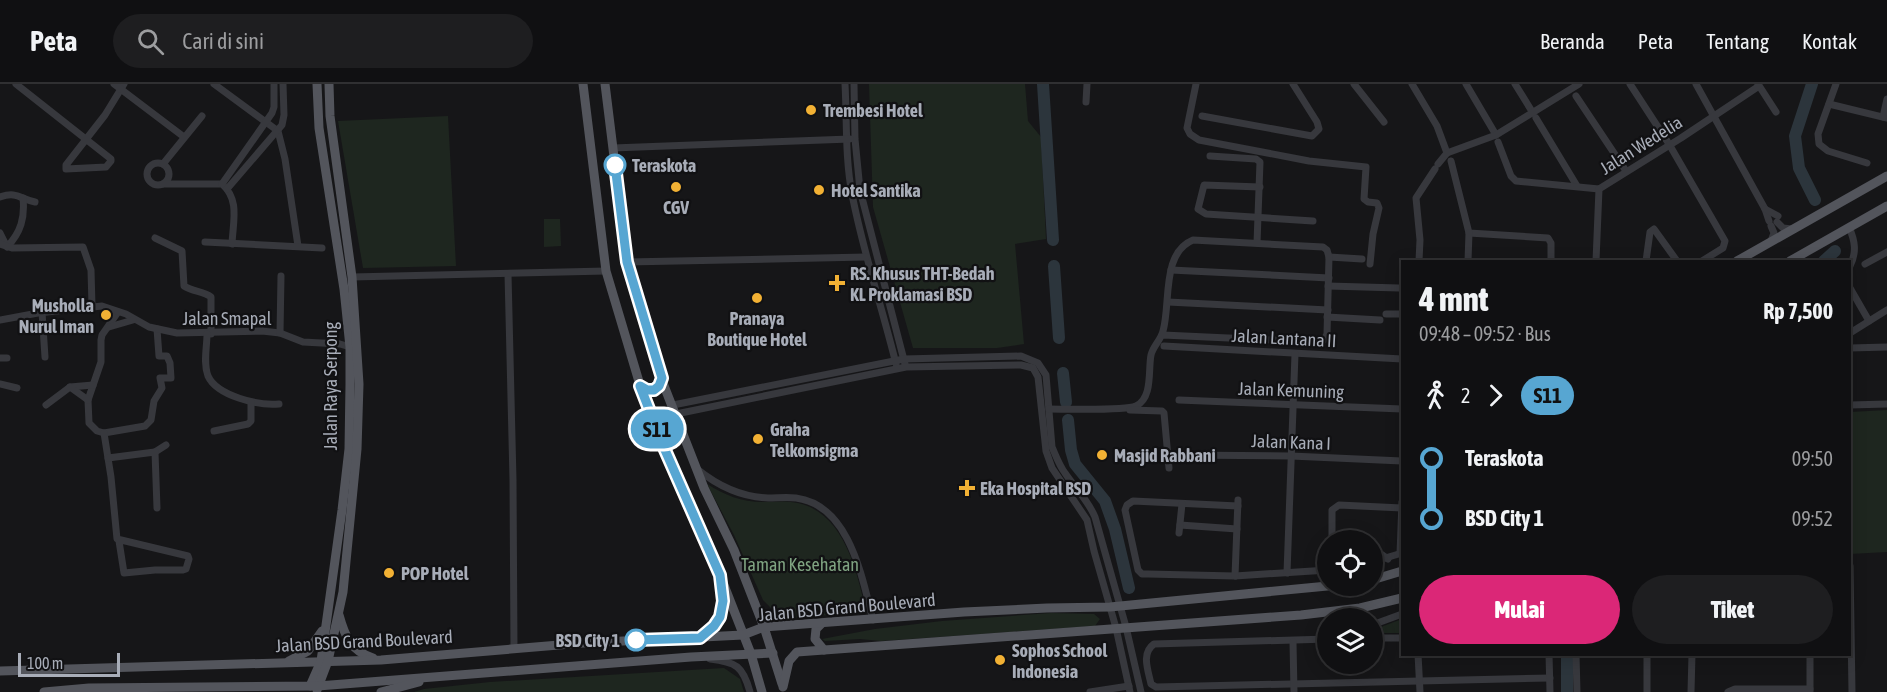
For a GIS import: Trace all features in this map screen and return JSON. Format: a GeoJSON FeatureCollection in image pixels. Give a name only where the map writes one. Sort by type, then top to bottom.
{"type":"FeatureCollection","features":[{"type":"Feature","properties":{"kind":"main road","name":"Jalan Raya Serpong"},"geometry":{"type":"LineString","coordinates":[[317,84],[319,129],[340,261],[355,388],[326,625],[324,661]]}},
{"type":"Feature","properties":{"kind":"main road","name":"Jalan Raya Serpong"},"geometry":{"type":"LineString","coordinates":[[315,688],[339,613],[357,449],[352,277],[330,116],[329,84]]}},
{"type":"Feature","properties":{"kind":"main road"},"geometry":{"type":"LineString","coordinates":[[583,84],[606,272],[640,386],[665,450],[720,575],[751,654],[762,692]]}},
{"type":"Feature","properties":{"kind":"main road"},"geometry":{"type":"LineString","coordinates":[[605,84],[627,262],[662,378],[697,469],[734,550],[764,627],[783,690]]}},
{"type":"Feature","properties":{"kind":"main road"},"geometry":{"type":"LineString","coordinates":[[1739,260],[1792,229],[1882,183],[1887,176]]}},
{"type":"Feature","properties":{"kind":"main road"},"geometry":{"type":"LineString","coordinates":[[329,188],[340,187]]}},
{"type":"Feature","properties":{"kind":"main road"},"geometry":{"type":"LineString","coordinates":[[1792,260],[1887,206]]}},
{"type":"Feature","properties":{"kind":"main road"},"geometry":{"type":"LineString","coordinates":[[640,386],[647,390],[654,390],[659,386],[662,378]]}},
{"type":"Feature","properties":{"kind":"main road"},"geometry":{"type":"LineString","coordinates":[[1383,577],[1401,571]]}},
{"type":"Feature","properties":{"kind":"main road"},"geometry":{"type":"LineString","coordinates":[[688,657],[697,649],[696,638],[714,626],[720,617],[723,601],[720,575]]}},
{"type":"Feature","properties":{"kind":"main road","name":"Jalan BSD Grand Boulevard"},"geometry":{"type":"LineString","coordinates":[[0,671],[381,660],[514,648],[742,635],[764,627],[1037,608],[1115,606],[1317,587]]}},
{"type":"Feature","properties":{"kind":"main road"},"geometry":{"type":"LineString","coordinates":[[783,690],[789,661],[797,652],[1301,615],[1360,608],[1401,598]]}},
{"type":"Feature","properties":{"kind":"main road"},"geometry":{"type":"LineString","coordinates":[[339,613],[347,639],[353,648],[364,655],[381,660]]}},
{"type":"Feature","properties":{"kind":"main road"},"geometry":{"type":"LineString","coordinates":[[821,624],[816,629],[815,639],[824,650]]}},
{"type":"Feature","properties":{"kind":"main road"},"geometry":{"type":"LineString","coordinates":[[286,662],[308,651],[318,640],[326,625]]}},
{"type":"Feature","properties":{"kind":"main road"},"geometry":{"type":"LineString","coordinates":[[44,692],[89,688],[315,688],[444,675],[773,653]]}},
{"type":"Feature","properties":{"kind":"main road"},"geometry":{"type":"LineString","coordinates":[[381,692],[444,675]]}},
{"type":"Feature","properties":{"kind":"street"},"geometry":{"type":"LineString","coordinates":[[16,84],[86,140],[111,159],[106,167],[66,169],[65,166],[86,140],[105,115],[122,87]]}},
{"type":"Feature","properties":{"kind":"street"},"geometry":{"type":"LineString","coordinates":[[114,84],[122,87],[184,138]]}},
{"type":"Feature","properties":{"kind":"street"},"geometry":{"type":"LineString","coordinates":[[214,84],[278,131],[285,159],[298,246]]}},
{"type":"Feature","properties":{"kind":"street"},"geometry":{"type":"LineString","coordinates":[[224,186],[266,124],[274,107],[274,84]]}},
{"type":"Feature","properties":{"kind":"street"},"geometry":{"type":"LineString","coordinates":[[224,186],[278,131],[283,121],[284,84]]}},
{"type":"Feature","properties":{"kind":"street"},"geometry":{"type":"LineString","coordinates":[[845,84],[851,192],[866,257],[897,365]]}},
{"type":"Feature","properties":{"kind":"street"},"geometry":{"type":"LineString","coordinates":[[854,84],[855,139],[860,189],[905,363]]}},
{"type":"Feature","properties":{"kind":"street"},"geometry":{"type":"LineString","coordinates":[[1086,102],[1087,84]]}},
{"type":"Feature","properties":{"kind":"street"},"geometry":{"type":"LineString","coordinates":[[1196,84],[1187,128],[1190,134],[1199,140],[1309,161],[1366,167],[1364,198],[1368,202],[1377,203],[1379,208],[1370,264]]}},
{"type":"Feature","properties":{"kind":"street"},"geometry":{"type":"LineString","coordinates":[[1202,116],[1312,136],[1319,129],[1317,122],[1293,84]]}},
{"type":"Feature","properties":{"kind":"street"},"geometry":{"type":"LineString","coordinates":[[1354,84],[1384,122]]}},
{"type":"Feature","properties":{"kind":"street"},"geometry":{"type":"LineString","coordinates":[[1412,84],[1437,126],[1447,153]]}},
{"type":"Feature","properties":{"kind":"street","name":"Jalan Wedelia"},"geometry":{"type":"LineString","coordinates":[[1466,84],[1497,139],[1511,176],[1516,181],[1599,189],[1714,116],[1758,85]]}},
{"type":"Feature","properties":{"kind":"street"},"geometry":{"type":"LineString","coordinates":[[1515,84],[1577,186]]}},
{"type":"Feature","properties":{"kind":"street"},"geometry":{"type":"LineString","coordinates":[[1630,84],[1669,144],[1725,241],[1723,248],[1704,260]]}},
{"type":"Feature","properties":{"kind":"street"},"geometry":{"type":"LineString","coordinates":[[1696,84],[1773,222],[1783,228],[1792,229]]}},
{"type":"Feature","properties":{"kind":"street"},"geometry":{"type":"LineString","coordinates":[[1836,84],[1818,134],[1819,144],[1828,151],[1867,163]]}},
{"type":"Feature","properties":{"kind":"street"},"geometry":{"type":"LineString","coordinates":[[1758,85],[1776,112]]}},
{"type":"Feature","properties":{"kind":"street"},"geometry":{"type":"LineString","coordinates":[[1419,260],[1420,240],[1416,198],[1447,153],[1497,139],[1575,88],[1626,171]]}},
{"type":"Feature","properties":{"kind":"street"},"geometry":{"type":"LineString","coordinates":[[1829,104],[1885,117],[1887,99]]}},
{"type":"Feature","properties":{"kind":"street"},"geometry":{"type":"LineString","coordinates":[[202,116],[163,164],[152,165],[147,175],[151,182],[163,184],[224,186],[231,194],[234,205],[232,244]]}},
{"type":"Feature","properties":{"kind":"street"},"geometry":{"type":"LineString","coordinates":[[613,148],[855,139]]}},
{"type":"Feature","properties":{"kind":"street"},"geometry":{"type":"LineString","coordinates":[[1210,156],[1256,159],[1260,162],[1257,243]]}},
{"type":"Feature","properties":{"kind":"street"},"geometry":{"type":"LineString","coordinates":[[1451,161],[1469,233],[1468,260]]}},
{"type":"Feature","properties":{"kind":"street"},"geometry":{"type":"LineString","coordinates":[[163,164],[170,172],[163,184]]}},
{"type":"Feature","properties":{"kind":"street"},"geometry":{"type":"LineString","coordinates":[[1260,187],[1204,185],[1198,208],[1206,214],[1312,221]]}},
{"type":"Feature","properties":{"kind":"street"},"geometry":{"type":"LineString","coordinates":[[1596,260],[1599,189]]}},
{"type":"Feature","properties":{"kind":"street"},"geometry":{"type":"LineString","coordinates":[[0,197],[13,194],[35,202]]}},
{"type":"Feature","properties":{"kind":"street"},"geometry":{"type":"LineString","coordinates":[[4,246],[21,228],[24,217],[23,198]]}},
{"type":"Feature","properties":{"kind":"street"},"geometry":{"type":"LineString","coordinates":[[1765,208],[1773,222],[1771,241]]}},
{"type":"Feature","properties":{"kind":"street"},"geometry":{"type":"LineString","coordinates":[[1849,227],[1855,249],[1851,264]]}},
{"type":"Feature","properties":{"kind":"street"},"geometry":{"type":"LineString","coordinates":[[1646,260],[1650,232],[1654,229],[1676,260]]}},
{"type":"Feature","properties":{"kind":"street"},"geometry":{"type":"LineString","coordinates":[[0,233],[4,246]]}},
{"type":"Feature","properties":{"kind":"street"},"geometry":{"type":"LineString","coordinates":[[1469,233],[1548,238],[1551,243],[1551,260]]}},
{"type":"Feature","properties":{"kind":"street"},"geometry":{"type":"LineString","coordinates":[[155,238],[182,251],[184,286],[211,297],[206,364],[209,379],[230,395],[266,406],[279,404]]}},
{"type":"Feature","properties":{"kind":"street"},"geometry":{"type":"LineString","coordinates":[[1049,410],[1135,407],[1143,400],[1147,390],[1151,353],[1163,335],[1171,270],[1177,253],[1184,244],[1193,240],[1323,247],[1327,250],[1329,257],[1328,314],[1327,334],[1324,340],[1319,342],[1163,335]]}},
{"type":"Feature","properties":{"kind":"street"},"geometry":{"type":"LineString","coordinates":[[205,242],[322,248]]}},
{"type":"Feature","properties":{"kind":"street"},"geometry":{"type":"LineString","coordinates":[[4,246],[32,249],[83,247],[91,270],[92,306]]}},
{"type":"Feature","properties":{"kind":"street"},"geometry":{"type":"LineString","coordinates":[[1865,264],[1887,252]]}},
{"type":"Feature","properties":{"kind":"street"},"geometry":{"type":"LineString","coordinates":[[627,262],[866,257]]}},
{"type":"Feature","properties":{"kind":"street"},"geometry":{"type":"LineString","coordinates":[[1329,257],[1362,259]]}},
{"type":"Feature","properties":{"kind":"street"},"geometry":{"type":"LineString","coordinates":[[1171,270],[1399,288]]}},
{"type":"Feature","properties":{"kind":"street"},"geometry":{"type":"LineString","coordinates":[[352,277],[606,272]]}},
{"type":"Feature","properties":{"kind":"street"},"geometry":{"type":"LineString","coordinates":[[508,274],[514,648]]}},
{"type":"Feature","properties":{"kind":"street"},"geometry":{"type":"LineString","coordinates":[[280,333],[281,276]]}},
{"type":"Feature","properties":{"kind":"street"},"geometry":{"type":"LineString","coordinates":[[1851,290],[1869,321]]}},
{"type":"Feature","properties":{"kind":"street"},"geometry":{"type":"LineString","coordinates":[[1168,303],[1383,317],[1401,314]]}},
{"type":"Feature","properties":{"kind":"street","name":"Jalan Smapal"},"geometry":{"type":"LineString","coordinates":[[0,320],[92,306],[110,308],[157,329],[177,333],[262,331],[280,333],[303,342],[340,344],[350,347]]}},
{"type":"Feature","properties":{"kind":"street"},"geometry":{"type":"LineString","coordinates":[[1851,332],[1887,310]]}},
{"type":"Feature","properties":{"kind":"street"},"geometry":{"type":"LineString","coordinates":[[42,312],[45,357]]}},
{"type":"Feature","properties":{"kind":"street"},"geometry":{"type":"LineString","coordinates":[[118,312],[102,334],[101,362],[88,400],[89,423],[97,431],[104,433],[139,428],[148,424],[152,416],[154,401],[162,388],[160,378],[171,378],[167,356],[159,356],[157,329]]}},
{"type":"Feature","properties":{"kind":"street"},"geometry":{"type":"LineString","coordinates":[[109,327],[133,320]]}},
{"type":"Feature","properties":{"kind":"street","name":"Jalan Lantana II"},"geometry":{"type":"LineString","coordinates":[[1164,346],[1401,359]]}},
{"type":"Feature","properties":{"kind":"street"},"geometry":{"type":"LineString","coordinates":[[1851,348],[1887,347]]}},
{"type":"Feature","properties":{"kind":"street"},"geometry":{"type":"LineString","coordinates":[[1287,573],[1295,354]]}},
{"type":"Feature","properties":{"kind":"street"},"geometry":{"type":"LineString","coordinates":[[674,410],[779,393],[905,363],[1013,355],[1029,358],[1038,363],[1046,375],[1049,410],[1046,424]]}},
{"type":"Feature","properties":{"kind":"street"},"geometry":{"type":"LineString","coordinates":[[905,363],[1021,365],[1032,368],[1038,377],[1046,424],[1059,464],[1087,501],[1095,517],[1115,606],[1142,692]]}},
{"type":"Feature","properties":{"kind":"street"},"geometry":{"type":"LineString","coordinates":[[674,410],[777,385],[897,365]]}},
{"type":"Feature","properties":{"kind":"street"},"geometry":{"type":"LineString","coordinates":[[0,384],[17,388]]}},
{"type":"Feature","properties":{"kind":"street"},"geometry":{"type":"LineString","coordinates":[[46,405],[70,387],[93,385]]}},
{"type":"Feature","properties":{"kind":"street"},"geometry":{"type":"LineString","coordinates":[[777,385],[779,393]]}},
{"type":"Feature","properties":{"kind":"street"},"geometry":{"type":"LineString","coordinates":[[70,387],[88,400]]}},
{"type":"Feature","properties":{"kind":"street","name":"Jalan Kemuning"},"geometry":{"type":"LineString","coordinates":[[1179,400],[1401,409]]}},
{"type":"Feature","properties":{"kind":"street"},"geometry":{"type":"LineString","coordinates":[[214,431],[248,424],[251,421],[251,402]]}},
{"type":"Feature","properties":{"kind":"street"},"geometry":{"type":"LineString","coordinates":[[1851,405],[1887,404]]}},
{"type":"Feature","properties":{"kind":"street"},"geometry":{"type":"LineString","coordinates":[[1122,408],[1164,413],[1170,468]]}},
{"type":"Feature","properties":{"kind":"street"},"geometry":{"type":"LineString","coordinates":[[104,433],[116,535],[124,573],[186,569],[188,556],[119,541]]}},
{"type":"Feature","properties":{"kind":"street"},"geometry":{"type":"LineString","coordinates":[[108,458],[155,452],[166,445]]}},
{"type":"Feature","properties":{"kind":"street"},"geometry":{"type":"LineString","coordinates":[[155,452],[157,508]]}},
{"type":"Feature","properties":{"kind":"street","name":"Jalan Kana I"},"geometry":{"type":"LineString","coordinates":[[1179,455],[1292,456],[1401,461]]}},
{"type":"Feature","properties":{"kind":"street"},"geometry":{"type":"LineString","coordinates":[[697,469],[737,494],[753,497],[797,498],[809,501],[828,512],[847,538],[859,568],[873,620]]}},
{"type":"Feature","properties":{"kind":"street"},"geometry":{"type":"LineString","coordinates":[[1235,576],[1238,503],[1182,504],[1133,501],[1127,506],[1125,510],[1138,570],[1142,574],[1235,576],[1317,571]]}},
{"type":"Feature","properties":{"kind":"street"},"geometry":{"type":"LineString","coordinates":[[1182,504],[1180,529],[1237,529]]}},
{"type":"Feature","properties":{"kind":"street"},"geometry":{"type":"LineString","coordinates":[[1332,530],[1332,510],[1338,505],[1401,508]]}},
{"type":"Feature","properties":{"kind":"street"},"geometry":{"type":"LineString","coordinates":[[1383,560],[1401,554]]}},
{"type":"Feature","properties":{"kind":"street"},"geometry":{"type":"LineString","coordinates":[[1383,556],[1388,559]]}},
{"type":"Feature","properties":{"kind":"street"},"geometry":{"type":"LineString","coordinates":[[1383,621],[1401,614]]}},
{"type":"Feature","properties":{"kind":"street"},"geometry":{"type":"LineString","coordinates":[[1090,692],[1130,689],[1121,628]]}},
{"type":"Feature","properties":{"kind":"street"},"geometry":{"type":"LineString","coordinates":[[1851,635],[1852,692]]}},
{"type":"Feature","properties":{"kind":"street"},"geometry":{"type":"LineString","coordinates":[[1383,638],[1401,638]]}},
{"type":"Feature","properties":{"kind":"street"},"geometry":{"type":"LineString","coordinates":[[1317,640],[1154,644],[1148,648],[1146,655],[1151,684],[1156,687],[1550,678]]}},
{"type":"Feature","properties":{"kind":"street"},"geometry":{"type":"LineString","coordinates":[[1293,642],[1294,692]]}},
{"type":"Feature","properties":{"kind":"street"},"geometry":{"type":"LineString","coordinates":[[1418,656],[1420,692]]}},
{"type":"Feature","properties":{"kind":"street"},"geometry":{"type":"LineString","coordinates":[[1549,656],[1550,692]]}},
{"type":"Feature","properties":{"kind":"street"},"geometry":{"type":"LineString","coordinates":[[1576,656],[1577,692]]}},
{"type":"Feature","properties":{"kind":"street"},"geometry":{"type":"LineString","coordinates":[[1647,656],[1647,692]]}},
{"type":"Feature","properties":{"kind":"street"},"geometry":{"type":"LineString","coordinates":[[1691,692],[1692,656]]}},
{"type":"Feature","properties":{"kind":"street"},"geometry":{"type":"LineString","coordinates":[[1728,692],[1735,689],[1810,690],[1810,656]]}},
{"type":"Feature","properties":{"kind":"street"},"geometry":{"type":"LineString","coordinates":[[688,657],[732,663],[744,674],[750,692]]}},
{"type":"Feature","properties":{"kind":"street"},"geometry":{"type":"LineString","coordinates":[[1204,692],[1209,685]]}},
{"type":"Feature","properties":{"kind":"green space"},"geometry":{"type":"Polygon","coordinates":[[[869,84],[1025,84],[1028,121],[1041,137],[1046,239],[1015,244],[1024,344],[997,348],[913,348],[873,207],[869,84]]]}},
{"type":"Feature","properties":{"kind":"green space"},"geometry":{"type":"Polygon","coordinates":[[[448,116],[456,266],[363,268],[338,121],[448,116]]]}},
{"type":"Feature","properties":{"kind":"green space"},"geometry":{"type":"Polygon","coordinates":[[[544,219],[560,219],[561,246],[544,247],[544,219]]]}},
{"type":"Feature","properties":{"kind":"green space"},"geometry":{"type":"Polygon","coordinates":[[[1887,410],[1887,552],[1851,554],[1851,412],[1887,410]]]}},
{"type":"Feature","properties":{"kind":"green space","name":"Taman Kesehatan"},"geometry":{"type":"Polygon","coordinates":[[[707,484],[740,499],[755,502],[791,502],[809,506],[823,516],[835,528],[845,544],[858,578],[866,612],[791,618],[775,612],[763,600],[734,535],[707,484]]]}},
{"type":"Feature","properties":{"kind":"green space"},"geometry":{"type":"Polygon","coordinates":[[[1051,613],[1094,614],[1100,619],[1095,626],[881,641],[860,639],[825,641],[822,639],[875,629],[942,621],[1051,613]]]}},
{"type":"Feature","properties":{"kind":"green space"},"geometry":{"type":"Polygon","coordinates":[[[1401,619],[1401,633],[1383,633],[1383,626],[1401,619]]]}},
{"type":"Feature","properties":{"kind":"green space"},"geometry":{"type":"Polygon","coordinates":[[[724,668],[740,679],[744,692],[414,692],[490,682],[724,668]]]}},
{"type":"Feature","properties":{"kind":"waterway"},"geometry":{"type":"LineString","coordinates":[[1043,84],[1053,240]]}},
{"type":"Feature","properties":{"kind":"waterway"},"geometry":{"type":"LineString","coordinates":[[1812,84],[1795,136],[1799,168],[1815,200]]}},
{"type":"Feature","properties":{"kind":"waterway"},"geometry":{"type":"LineString","coordinates":[[1825,260],[1835,251]]}},
{"type":"Feature","properties":{"kind":"waterway"},"geometry":{"type":"LineString","coordinates":[[1054,266],[1059,338]]}},
{"type":"Feature","properties":{"kind":"waterway"},"geometry":{"type":"LineString","coordinates":[[1063,373],[1066,402]]}},
{"type":"Feature","properties":{"kind":"waterway"},"geometry":{"type":"LineString","coordinates":[[1068,420],[1075,464],[1105,501],[1115,529],[1129,588]]}},
{"type":"Feature","properties":{"kind":"waterway"},"geometry":{"type":"LineString","coordinates":[[1567,656],[1567,692]]}},
{"type":"Feature","properties":{"kind":"bus line","name":"S11"},"geometry":{"type":"LineString","coordinates":[[615,165],[627,262],[662,378],[659,386],[654,390],[650,391],[640,386],[665,450],[720,575],[723,601],[720,617],[714,626],[700,638],[636,640]]}},
{"type":"Feature","properties":{"kind":"place","name":"Trembesi Hotel"},"geometry":{"type":"Point","coordinates":[811,110]}},
{"type":"Feature","properties":{"kind":"place","name":"Teraskota"},"geometry":{"type":"Point","coordinates":[615,165]}},
{"type":"Feature","properties":{"kind":"place","name":"CGV"},"geometry":{"type":"Point","coordinates":[676,187]}},
{"type":"Feature","properties":{"kind":"place","name":"Hotel Santika"},"geometry":{"type":"Point","coordinates":[819,190]}},
{"type":"Feature","properties":{"kind":"place","name":"RS. Khusus THT-Bedah KL Proklamasi BSD"},"geometry":{"type":"Point","coordinates":[837,283]}},
{"type":"Feature","properties":{"kind":"place","name":"Pranaya Boutique Hotel"},"geometry":{"type":"Point","coordinates":[757,298]}},
{"type":"Feature","properties":{"kind":"place","name":"Musholla Nurul Iman"},"geometry":{"type":"Point","coordinates":[106,315]}},
{"type":"Feature","properties":{"kind":"place","name":"Graha Telkomsigma"},"geometry":{"type":"Point","coordinates":[758,439]}},
{"type":"Feature","properties":{"kind":"place","name":"Masjid Rabbani"},"geometry":{"type":"Point","coordinates":[1102,455]}},
{"type":"Feature","properties":{"kind":"place","name":"Eka Hospital BSD"},"geometry":{"type":"Point","coordinates":[967,488]}},
{"type":"Feature","properties":{"kind":"place","name":"POP Hotel"},"geometry":{"type":"Point","coordinates":[389,573]}},
{"type":"Feature","properties":{"kind":"place","name":"BSD City 1"},"geometry":{"type":"Point","coordinates":[636,640]}},
{"type":"Feature","properties":{"kind":"place","name":"Sophos School Indonesia"},"geometry":{"type":"Point","coordinates":[1000,660]}}]}
